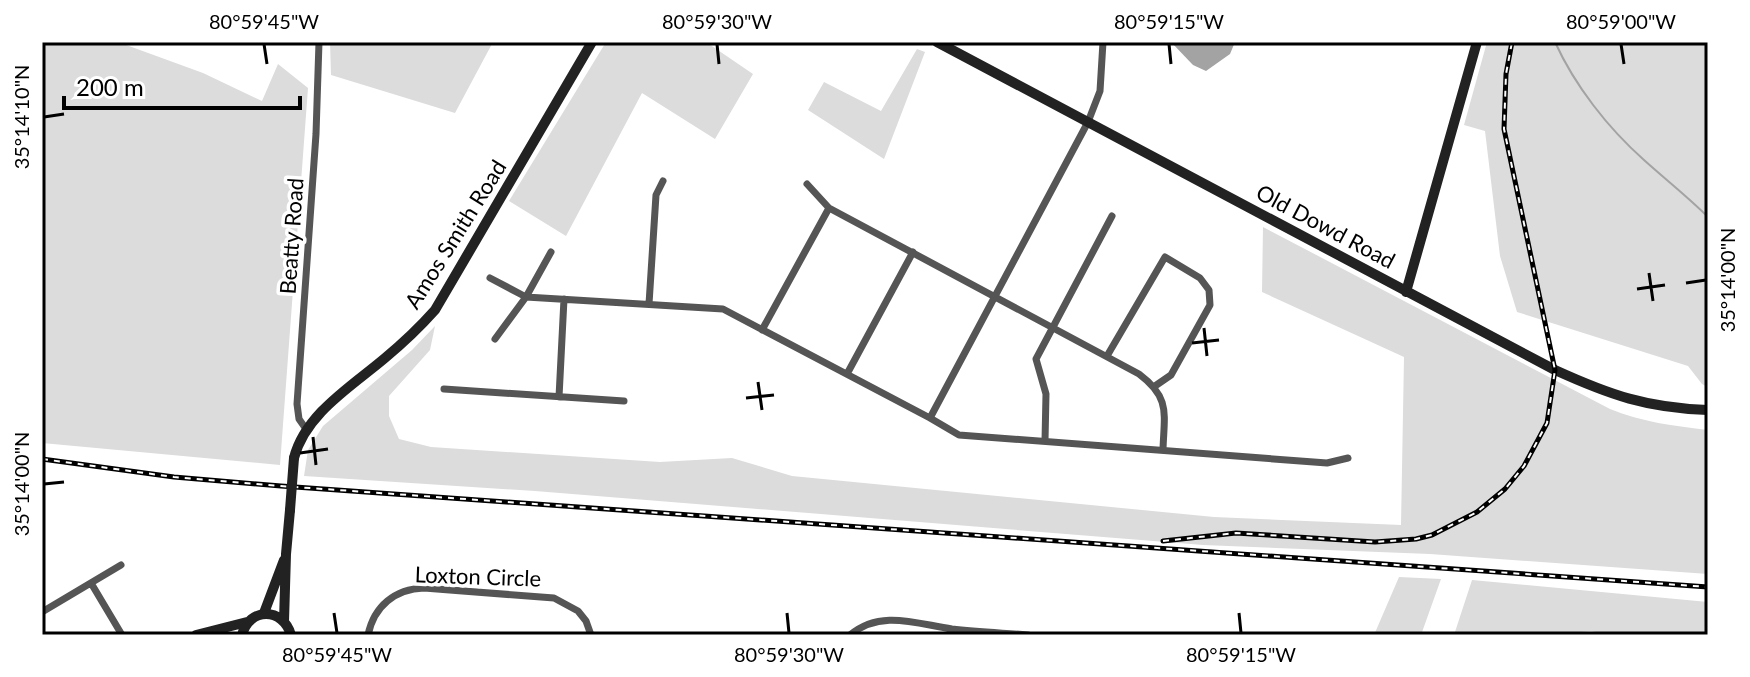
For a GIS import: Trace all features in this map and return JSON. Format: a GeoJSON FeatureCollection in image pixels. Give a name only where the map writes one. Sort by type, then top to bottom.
{"type":"FeatureCollection","features":[{"type":"Feature","properties":{"kind":"street","name":"Beatty Road"},"geometry":{"type":"LineString","coordinates":[[306,429],[299,419],[297,404],[316,134],[319,42]]}},
{"type":"Feature","properties":{"kind":"street","name":"Amos Smith Road"},"geometry":{"type":"LineString","coordinates":[[284,621],[294,458],[306,429],[435,310],[592,42]]}},
{"type":"Feature","properties":{"kind":"street","name":"Old Dowd Road"},"geometry":{"type":"LineString","coordinates":[[937,42],[958,47],[1088,122],[1555,370],[1609,394],[1648,405],[1708,410]]}},
{"type":"Feature","properties":{"kind":"street"},"geometry":{"type":"LineString","coordinates":[[930,418],[1088,122],[1100,91],[1103,42]]}},
{"type":"Feature","properties":{"kind":"street"},"geometry":{"type":"LineString","coordinates":[[1406,292],[1477,42]]}},
{"type":"Feature","properties":{"kind":"street"},"geometry":{"type":"LineString","coordinates":[[649,304],[656,195],[663,181]]}},
{"type":"Feature","properties":{"kind":"street"},"geometry":{"type":"LineString","coordinates":[[807,184],[829,208],[1107,356],[1155,386],[1164,406],[1163,450]]}},
{"type":"Feature","properties":{"kind":"street"},"geometry":{"type":"LineString","coordinates":[[762,330],[829,208]]}},
{"type":"Feature","properties":{"kind":"street"},"geometry":{"type":"LineString","coordinates":[[1045,441],[1046,394],[1036,359],[1112,216]]}},
{"type":"Feature","properties":{"kind":"street"},"geometry":{"type":"LineString","coordinates":[[495,339],[526,297],[551,252]]}},
{"type":"Feature","properties":{"kind":"street"},"geometry":{"type":"LineString","coordinates":[[847,374],[913,252]]}},
{"type":"Feature","properties":{"kind":"street"},"geometry":{"type":"LineString","coordinates":[[1107,356],[1165,257],[1200,278],[1209,290],[1210,305],[1171,375],[1155,386]]}},
{"type":"Feature","properties":{"kind":"street"},"geometry":{"type":"LineString","coordinates":[[490,278],[526,297],[723,309],[959,435],[1327,463],[1348,458]]}},
{"type":"Feature","properties":{"kind":"street"},"geometry":{"type":"LineString","coordinates":[[559,397],[564,299]]}},
{"type":"Feature","properties":{"kind":"street"},"geometry":{"type":"LineString","coordinates":[[444,389],[624,401]]}},
{"type":"Feature","properties":{"kind":"street","name":"Amos Smith Road"},"geometry":{"type":"LineString","coordinates":[[264,613],[286,554]]}},
{"type":"Feature","properties":{"kind":"street"},"geometry":{"type":"LineString","coordinates":[[42,612],[121,565]]}},
{"type":"Feature","properties":{"kind":"street"},"geometry":{"type":"LineString","coordinates":[[91,583],[122,635]]}},
{"type":"Feature","properties":{"kind":"street","name":"Loxton Circle"},"geometry":{"type":"LineString","coordinates":[[368,635],[378,611],[389,599],[409,589],[424,588],[554,598],[570,605],[583,616],[591,635]]}},
{"type":"Feature","properties":{"kind":"street"},"geometry":{"type":"LineString","coordinates":[[196,635],[247,622],[264,613],[278,616],[291,635]]}},
{"type":"Feature","properties":{"kind":"street"},"geometry":{"type":"LineString","coordinates":[[850,635],[873,621],[890,620],[1028,635]]}},
{"type":"Feature","properties":{"kind":"street"},"geometry":{"type":"LineString","coordinates":[[242,635],[247,622]]}},
{"type":"Feature","properties":{"kind":"shaded area"},"geometry":{"type":"Polygon","coordinates":[[[42,42],[118,42],[203,73],[262,101],[278,64],[308,88],[280,465],[42,443],[42,42]]]}},
{"type":"Feature","properties":{"kind":"shaded area"},"geometry":{"type":"Polygon","coordinates":[[[330,42],[493,42],[455,113],[331,75],[330,42]]]}},
{"type":"Feature","properties":{"kind":"shaded area"},"geometry":{"type":"Polygon","coordinates":[[[606,42],[706,42],[753,74],[715,139],[642,93],[566,236],[509,201],[606,42]]]}},
{"type":"Feature","properties":{"kind":"shaded area"},"geometry":{"type":"Polygon","coordinates":[[[1171,42],[1235,42],[1230,54],[1206,71],[1193,65],[1171,42]]]}},
{"type":"Feature","properties":{"kind":"shaded area"},"geometry":{"type":"Polygon","coordinates":[[[1487,42],[1708,42],[1708,387],[1688,366],[1517,312],[1500,256],[1485,131],[1464,125],[1487,42]]]}},
{"type":"Feature","properties":{"kind":"shaded area"},"geometry":{"type":"Polygon","coordinates":[[[917,49],[925,52],[884,159],[808,110],[824,82],[881,111],[917,49]]]}},
{"type":"Feature","properties":{"kind":"shaded area"},"geometry":{"type":"Polygon","coordinates":[[[1263,227],[1610,409],[1646,420],[1708,430],[1708,574],[1430,554],[1203,545],[535,491],[304,476],[308,450],[323,426],[412,350],[435,326],[430,350],[389,396],[389,416],[399,439],[431,447],[660,462],[732,458],[792,476],[1214,517],[1401,525],[1404,357],[1262,292],[1263,227]]]}},
{"type":"Feature","properties":{"kind":"shaded area"},"geometry":{"type":"Polygon","coordinates":[[[1399,577],[1441,579],[1421,635],[1374,635],[1399,577]]]}},
{"type":"Feature","properties":{"kind":"shaded area"},"geometry":{"type":"Polygon","coordinates":[[[1472,580],[1708,602],[1708,635],[1611,635],[1591,631],[1550,635],[1454,635],[1472,580]]]}},
{"type":"Feature","properties":{"kind":"waterway"},"geometry":{"type":"LineString","coordinates":[[1555,42],[1582,90],[1605,120],[1631,148],[1708,217]]}},
{"type":"Feature","properties":{"kind":"railway"},"geometry":{"type":"LineString","coordinates":[[1163,541],[1236,533],[1375,542],[1416,539],[1432,535],[1477,512],[1505,489],[1524,466],[1547,423],[1555,370],[1504,129],[1506,74],[1512,42]]}},
{"type":"Feature","properties":{"kind":"railway"},"geometry":{"type":"LineString","coordinates":[[42,459],[174,477],[281,486],[1708,587]]}}]}
